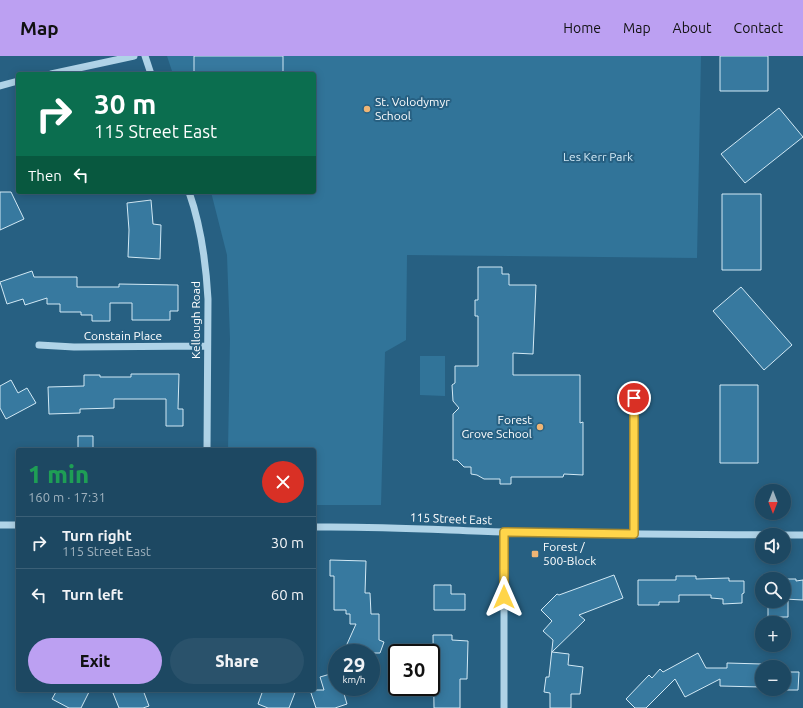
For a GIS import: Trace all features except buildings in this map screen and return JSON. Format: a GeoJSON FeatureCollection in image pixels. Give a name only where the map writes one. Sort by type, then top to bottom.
{"type":"FeatureCollection","features":[{"type":"Feature","properties":{"kind":"street"},"geometry":{"type":"LineString","coordinates":[[60,72],[134,56]]}},
{"type":"Feature","properties":{"kind":"street"},"geometry":{"type":"LineString","coordinates":[[145,56],[150,72]]}},
{"type":"Feature","properties":{"kind":"street"},"geometry":{"type":"LineString","coordinates":[[0,86],[16,82]]}},
{"type":"Feature","properties":{"kind":"street","name":"Kellough Road"},"geometry":{"type":"LineString","coordinates":[[190,194],[204,252],[206,274],[207,448]]}},
{"type":"Feature","properties":{"kind":"street","name":"Constain Place"},"geometry":{"type":"LineString","coordinates":[[39,345],[74,347],[207,346]]}},
{"type":"Feature","properties":{"kind":"street"},"geometry":{"type":"LineString","coordinates":[[634,398],[634,534]]}},
{"type":"Feature","properties":{"kind":"street"},"geometry":{"type":"LineString","coordinates":[[0,525],[16,525]]}},
{"type":"Feature","properties":{"kind":"street","name":"115 Street East"},"geometry":{"type":"LineString","coordinates":[[316,527],[371,526],[504,532],[803,535]]}},
{"type":"Feature","properties":{"kind":"street"},"geometry":{"type":"LineString","coordinates":[[504,532],[504,708]]}},
{"type":"Feature","properties":{"kind":"green space","name":"Les Kerr Park"},"geometry":{"type":"Polygon","coordinates":[[[167,56],[701,56],[697,258],[407,255],[406,340],[385,352],[381,505],[316,505],[316,448],[228,448],[230,339],[227,255],[212,194],[316,194],[316,72],[172,72],[167,56]]]}},
{"type":"Feature","properties":{"kind":"green space"},"geometry":{"type":"Polygon","coordinates":[[[420,356],[445,356],[445,396],[420,395],[420,356]]]}},
{"type":"Feature","properties":{"kind":"place","name":"St. Volodymyr School"},"geometry":{"type":"Point","coordinates":[367,109]}},
{"type":"Feature","properties":{"kind":"place","name":"Forest Grove School"},"geometry":{"type":"Point","coordinates":[540,427]}},
{"type":"Feature","properties":{"kind":"place","name":"Forest / 500-Block"},"geometry":{"type":"Point","coordinates":[535,554]}},
{"type":"Feature","properties":{"kind":"route"},"geometry":{"type":"LineString","coordinates":[[504,597],[504,532],[634,534],[634,398]]}}]}
